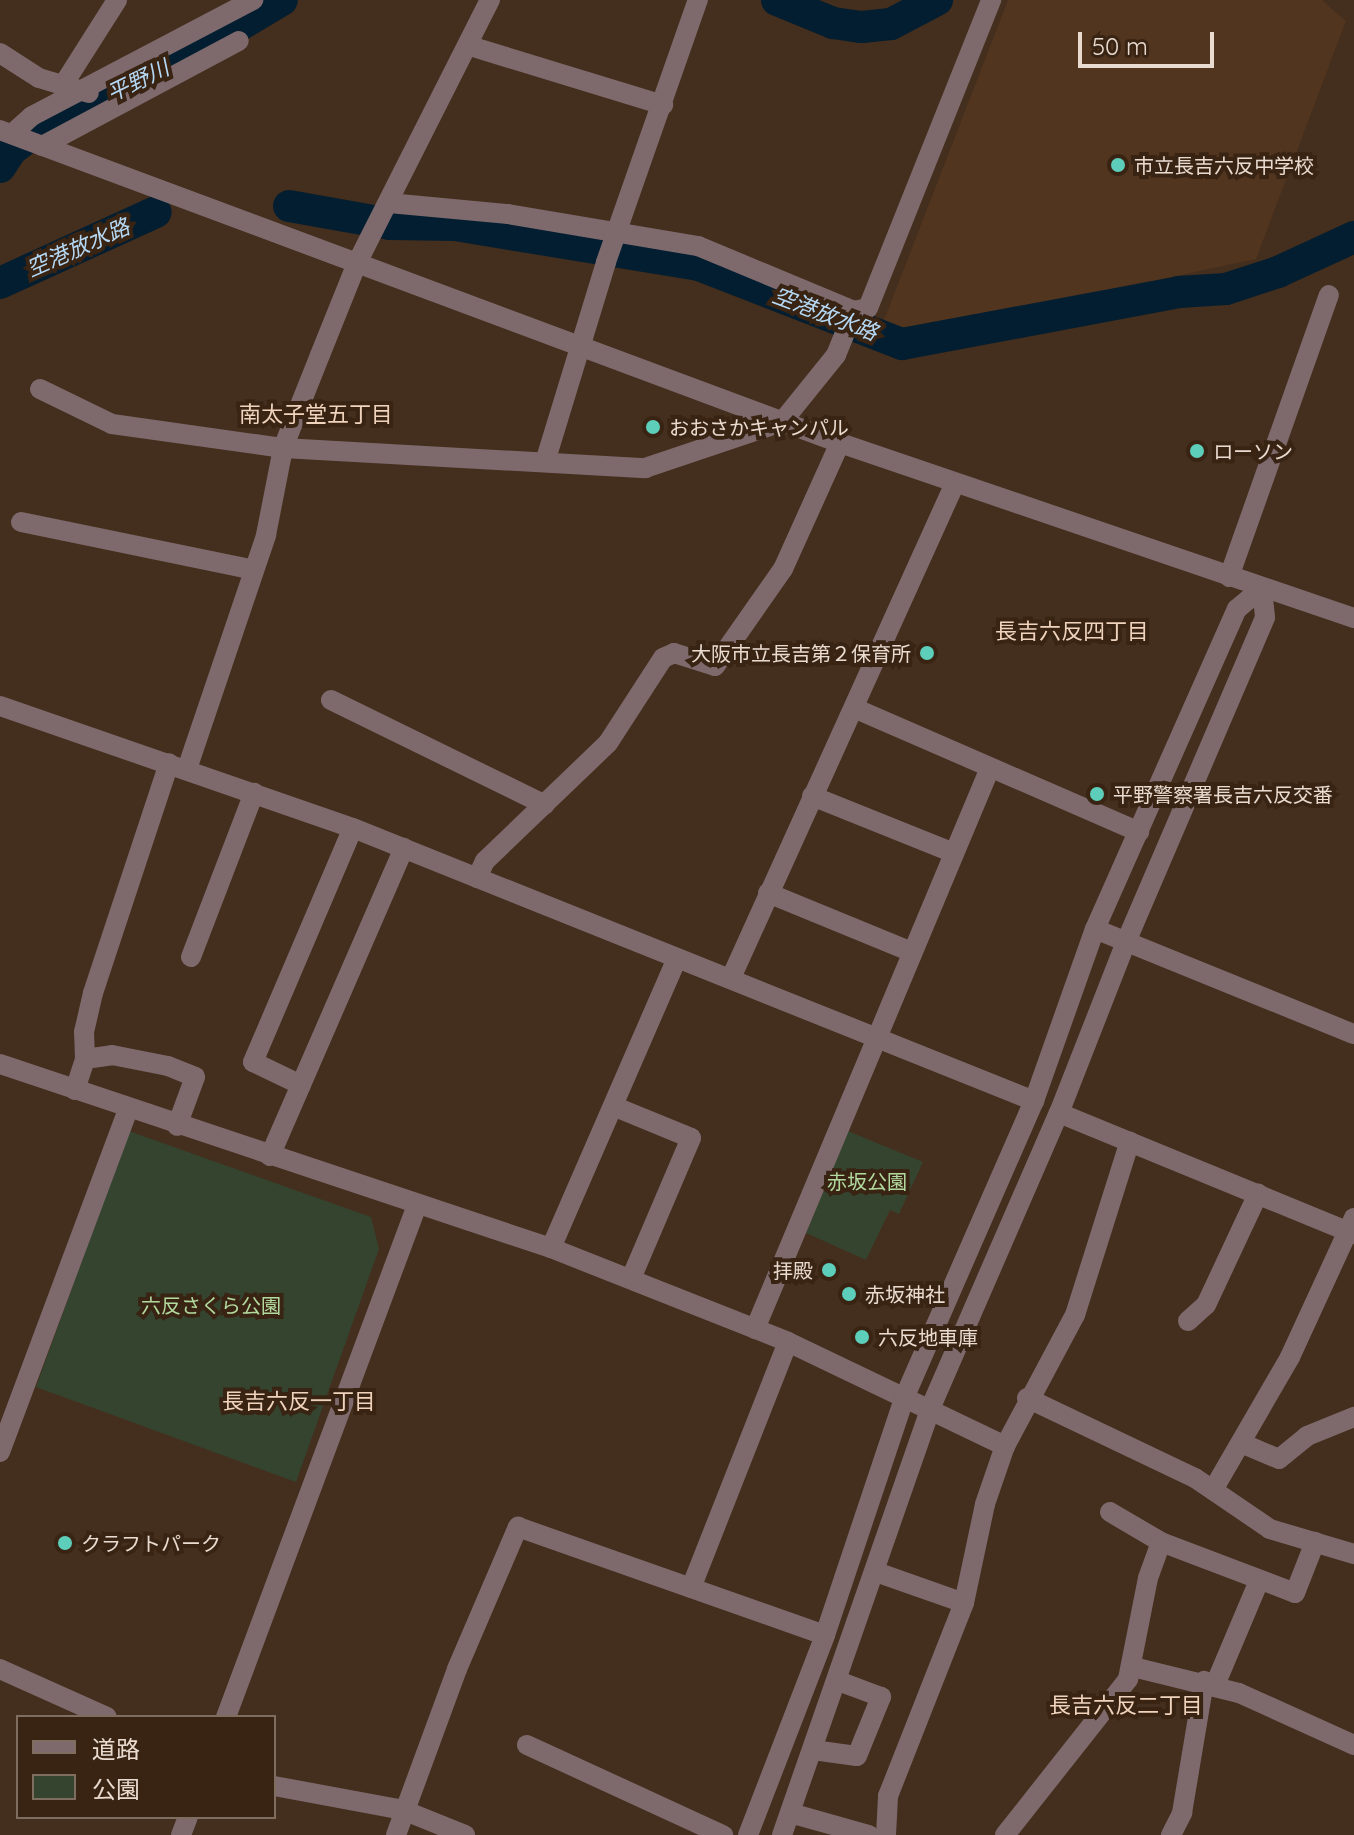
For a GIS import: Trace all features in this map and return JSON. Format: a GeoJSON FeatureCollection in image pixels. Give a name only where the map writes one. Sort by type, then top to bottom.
{"type":"FeatureCollection","features":[{"type":"Feature","properties":{"kind":"street"},"geometry":{"type":"LineString","coordinates":[[65,82],[117,0]]}},
{"type":"Feature","properties":{"kind":"street"},"geometry":{"type":"LineString","coordinates":[[6,132],[253,0]]}},
{"type":"Feature","properties":{"kind":"street"},"geometry":{"type":"LineString","coordinates":[[75,1090],[85,1059],[84,1032],[93,993],[254,570],[283,448],[357,263],[470,46],[490,0]]}},
{"type":"Feature","properties":{"kind":"street"},"geometry":{"type":"LineString","coordinates":[[545,462],[616,233],[698,0]]}},
{"type":"Feature","properties":{"kind":"street"},"geometry":{"type":"LineString","coordinates":[[389,203],[508,214],[698,246],[854,311],[868,308],[991,0]]}},
{"type":"Feature","properties":{"kind":"street"},"geometry":{"type":"LineString","coordinates":[[42,146],[239,41]]}},
{"type":"Feature","properties":{"kind":"street"},"geometry":{"type":"LineString","coordinates":[[470,46],[663,105]]}},
{"type":"Feature","properties":{"kind":"street"},"geometry":{"type":"LineString","coordinates":[[0,53],[39,78],[65,82],[86,90],[102,114]]}},
{"type":"Feature","properties":{"kind":"street"},"geometry":{"type":"LineString","coordinates":[[6,132],[840,443],[1354,618]]}},
{"type":"Feature","properties":{"kind":"street"},"geometry":{"type":"LineString","coordinates":[[1229,577],[1329,295]]}},
{"type":"Feature","properties":{"kind":"street"},"geometry":{"type":"LineString","coordinates":[[40,389],[112,424],[283,448],[645,468],[782,422],[836,355],[854,311]]}},
{"type":"Feature","properties":{"kind":"street"},"geometry":{"type":"LineString","coordinates":[[477,878],[485,861],[608,743],[663,658],[674,653],[715,666],[783,569],[840,443]]}},
{"type":"Feature","properties":{"kind":"street"},"geometry":{"type":"LineString","coordinates":[[731,978],[955,483]]}},
{"type":"Feature","properties":{"kind":"street"},"geometry":{"type":"LineString","coordinates":[[21,522],[254,570]]}},
{"type":"Feature","properties":{"kind":"street"},"geometry":{"type":"LineString","coordinates":[[748,1835],[825,1635],[905,1396],[1034,1101],[1095,929],[1237,609],[1262,588]]}},
{"type":"Feature","properties":{"kind":"street"},"geometry":{"type":"LineString","coordinates":[[782,1835],[876,1572],[930,1409],[1059,1113],[1126,942],[1265,617],[1262,588]]}},
{"type":"Feature","properties":{"kind":"street"},"geometry":{"type":"LineString","coordinates":[[331,700],[545,805]]}},
{"type":"Feature","properties":{"kind":"street"},"geometry":{"type":"LineString","coordinates":[[0,706],[353,828],[1034,1101]]}},
{"type":"Feature","properties":{"kind":"street"},"geometry":{"type":"LineString","coordinates":[[854,708],[1139,832]]}},
{"type":"Feature","properties":{"kind":"street"},"geometry":{"type":"LineString","coordinates":[[755,1329],[990,768]]}},
{"type":"Feature","properties":{"kind":"street"},"geometry":{"type":"LineString","coordinates":[[191,957],[254,793]]}},
{"type":"Feature","properties":{"kind":"street"},"geometry":{"type":"LineString","coordinates":[[812,796],[954,853]]}},
{"type":"Feature","properties":{"kind":"street"},"geometry":{"type":"LineString","coordinates":[[301,1085],[253,1062],[353,828]]}},
{"type":"Feature","properties":{"kind":"street"},"geometry":{"type":"LineString","coordinates":[[270,1156],[404,848]]}},
{"type":"Feature","properties":{"kind":"street"},"geometry":{"type":"LineString","coordinates":[[768,893],[912,952]]}},
{"type":"Feature","properties":{"kind":"street"},"geometry":{"type":"LineString","coordinates":[[1095,929],[1354,1034]]}},
{"type":"Feature","properties":{"kind":"street"},"geometry":{"type":"LineString","coordinates":[[551,1248],[677,958]]}},
{"type":"Feature","properties":{"kind":"street"},"geometry":{"type":"LineString","coordinates":[[85,1059],[112,1055],[168,1066],[195,1077],[177,1126]]}},
{"type":"Feature","properties":{"kind":"street"},"geometry":{"type":"LineString","coordinates":[[0,1064],[128,1110],[551,1248],[788,1342],[905,1396],[943,1420],[1005,1446]]}},
{"type":"Feature","properties":{"kind":"street"},"geometry":{"type":"LineString","coordinates":[[613,1106],[691,1138],[631,1279]]}},
{"type":"Feature","properties":{"kind":"street"},"geometry":{"type":"LineString","coordinates":[[0,1452],[128,1110]]}},
{"type":"Feature","properties":{"kind":"street"},"geometry":{"type":"LineString","coordinates":[[1059,1113],[1258,1194],[1352,1228],[1290,1357],[1213,1490]]}},
{"type":"Feature","properties":{"kind":"street"},"geometry":{"type":"LineString","coordinates":[[886,1835],[888,1796],[964,1603],[985,1504],[1005,1446],[1027,1398],[1075,1315],[1130,1141]]}},
{"type":"Feature","properties":{"kind":"street"},"geometry":{"type":"LineString","coordinates":[[1188,1321],[1206,1305],[1258,1194]]}},
{"type":"Feature","properties":{"kind":"street"},"geometry":{"type":"LineString","coordinates":[[227,1715],[417,1205]]}},
{"type":"Feature","properties":{"kind":"street"},"geometry":{"type":"LineString","coordinates":[[691,1588],[788,1342]]}},
{"type":"Feature","properties":{"kind":"street"},"geometry":{"type":"LineString","coordinates":[[1027,1398],[1213,1490],[1270,1529],[1354,1554]]}},
{"type":"Feature","properties":{"kind":"street"},"geometry":{"type":"LineString","coordinates":[[1241,1443],[1279,1459],[1307,1436],[1354,1417]]}},
{"type":"Feature","properties":{"kind":"street"},"geometry":{"type":"LineString","coordinates":[[1110,1512],[1161,1542],[1295,1593],[1315,1542]]}},
{"type":"Feature","properties":{"kind":"street"},"geometry":{"type":"LineString","coordinates":[[396,1835],[403,1810],[518,1527],[825,1635]]}},
{"type":"Feature","properties":{"kind":"street"},"geometry":{"type":"LineString","coordinates":[[1005,1835],[1133,1667],[1148,1578],[1161,1542]]}},
{"type":"Feature","properties":{"kind":"street"},"geometry":{"type":"LineString","coordinates":[[876,1572],[964,1603]]}},
{"type":"Feature","properties":{"kind":"street"},"geometry":{"type":"LineString","coordinates":[[1171,1835],[1182,1813],[1210,1683],[1259,1581]]}},
{"type":"Feature","properties":{"kind":"street"},"geometry":{"type":"LineString","coordinates":[[1133,1667],[1210,1683],[1289,1712],[1354,1745]]}},
{"type":"Feature","properties":{"kind":"street"},"geometry":{"type":"LineString","coordinates":[[0,1669],[103,1715]]}},
{"type":"Feature","properties":{"kind":"street"},"geometry":{"type":"LineString","coordinates":[[813,1750],[857,1756],[881,1697],[838,1681]]}},
{"type":"Feature","properties":{"kind":"street"},"geometry":{"type":"LineString","coordinates":[[527,1745],[723,1835]]}},
{"type":"Feature","properties":{"kind":"street"},"geometry":{"type":"LineString","coordinates":[[276,1786],[403,1810],[465,1835]]}},
{"type":"Feature","properties":{"kind":"street"},"geometry":{"type":"LineString","coordinates":[[790,1813],[869,1835]]}},
{"type":"Feature","properties":{"kind":"shaded area","name":"市立長吉六反中学校"},"geometry":{"type":"Polygon","coordinates":[[[1008,0],[1322,0],[1346,21],[1256,259],[901,334],[881,328],[1008,0]]]}},
{"type":"Feature","properties":{"kind":"green space","name":"六反さくら公園"},"geometry":{"type":"Polygon","coordinates":[[[129,1131],[371,1217],[379,1249],[296,1482],[36,1387],[129,1131]]]}},
{"type":"Feature","properties":{"kind":"green space","name":"赤坂公園"},"geometry":{"type":"Polygon","coordinates":[[[848,1131],[923,1162],[899,1214],[890,1210],[866,1260],[806,1233],[848,1131]]]}},
{"type":"Feature","properties":{"kind":"waterway","name":"平野川"},"geometry":{"type":"LineString","coordinates":[[0,167],[11,150],[36,131],[183,59],[282,0]]}},
{"type":"Feature","properties":{"kind":"waterway","name":"平野川"},"geometry":{"type":"LineString","coordinates":[[777,0],[833,23],[862,27],[891,24],[937,0]]}},
{"type":"Feature","properties":{"kind":"waterway","name":"空港放水路"},"geometry":{"type":"LineString","coordinates":[[289,206],[390,224],[455,225],[699,265],[902,344],[1179,292],[1226,289],[1278,272],[1354,237]]}},
{"type":"Feature","properties":{"kind":"waterway","name":"空港放水路"},"geometry":{"type":"LineString","coordinates":[[0,283],[156,212]]}},
{"type":"Feature","properties":{"kind":"place","name":"市立長吉六反中学校"},"geometry":{"type":"Point","coordinates":[1118,165]}},
{"type":"Feature","properties":{"kind":"place","name":"おおさかキャンパル"},"geometry":{"type":"Point","coordinates":[653,427]}},
{"type":"Feature","properties":{"kind":"place","name":"ローソン"},"geometry":{"type":"Point","coordinates":[1197,451]}},
{"type":"Feature","properties":{"kind":"place","name":"大阪市立長吉第２保育所"},"geometry":{"type":"Point","coordinates":[927,653]}},
{"type":"Feature","properties":{"kind":"place","name":"平野警察署長吉六反交番"},"geometry":{"type":"Point","coordinates":[1097,794]}},
{"type":"Feature","properties":{"kind":"place","name":"拝殿"},"geometry":{"type":"Point","coordinates":[829,1270]}},
{"type":"Feature","properties":{"kind":"place","name":"赤坂神社"},"geometry":{"type":"Point","coordinates":[849,1294]}},
{"type":"Feature","properties":{"kind":"place","name":"六反地車庫"},"geometry":{"type":"Point","coordinates":[862,1337]}},
{"type":"Feature","properties":{"kind":"place","name":"クラフトパーク"},"geometry":{"type":"Point","coordinates":[65,1543]}},
{"type":"Feature","properties":{"kind":"district","name":"南太子堂五丁目"},"geometry":{"type":"Point","coordinates":[316,415]}},
{"type":"Feature","properties":{"kind":"district","name":"長吉六反四丁目"},"geometry":{"type":"Point","coordinates":[1072,632]}},
{"type":"Feature","properties":{"kind":"district","name":"長吉六反一丁目"},"geometry":{"type":"Point","coordinates":[299,1402]}},
{"type":"Feature","properties":{"kind":"district","name":"長吉六反二丁目"},"geometry":{"type":"Point","coordinates":[1126,1706]}}]}
